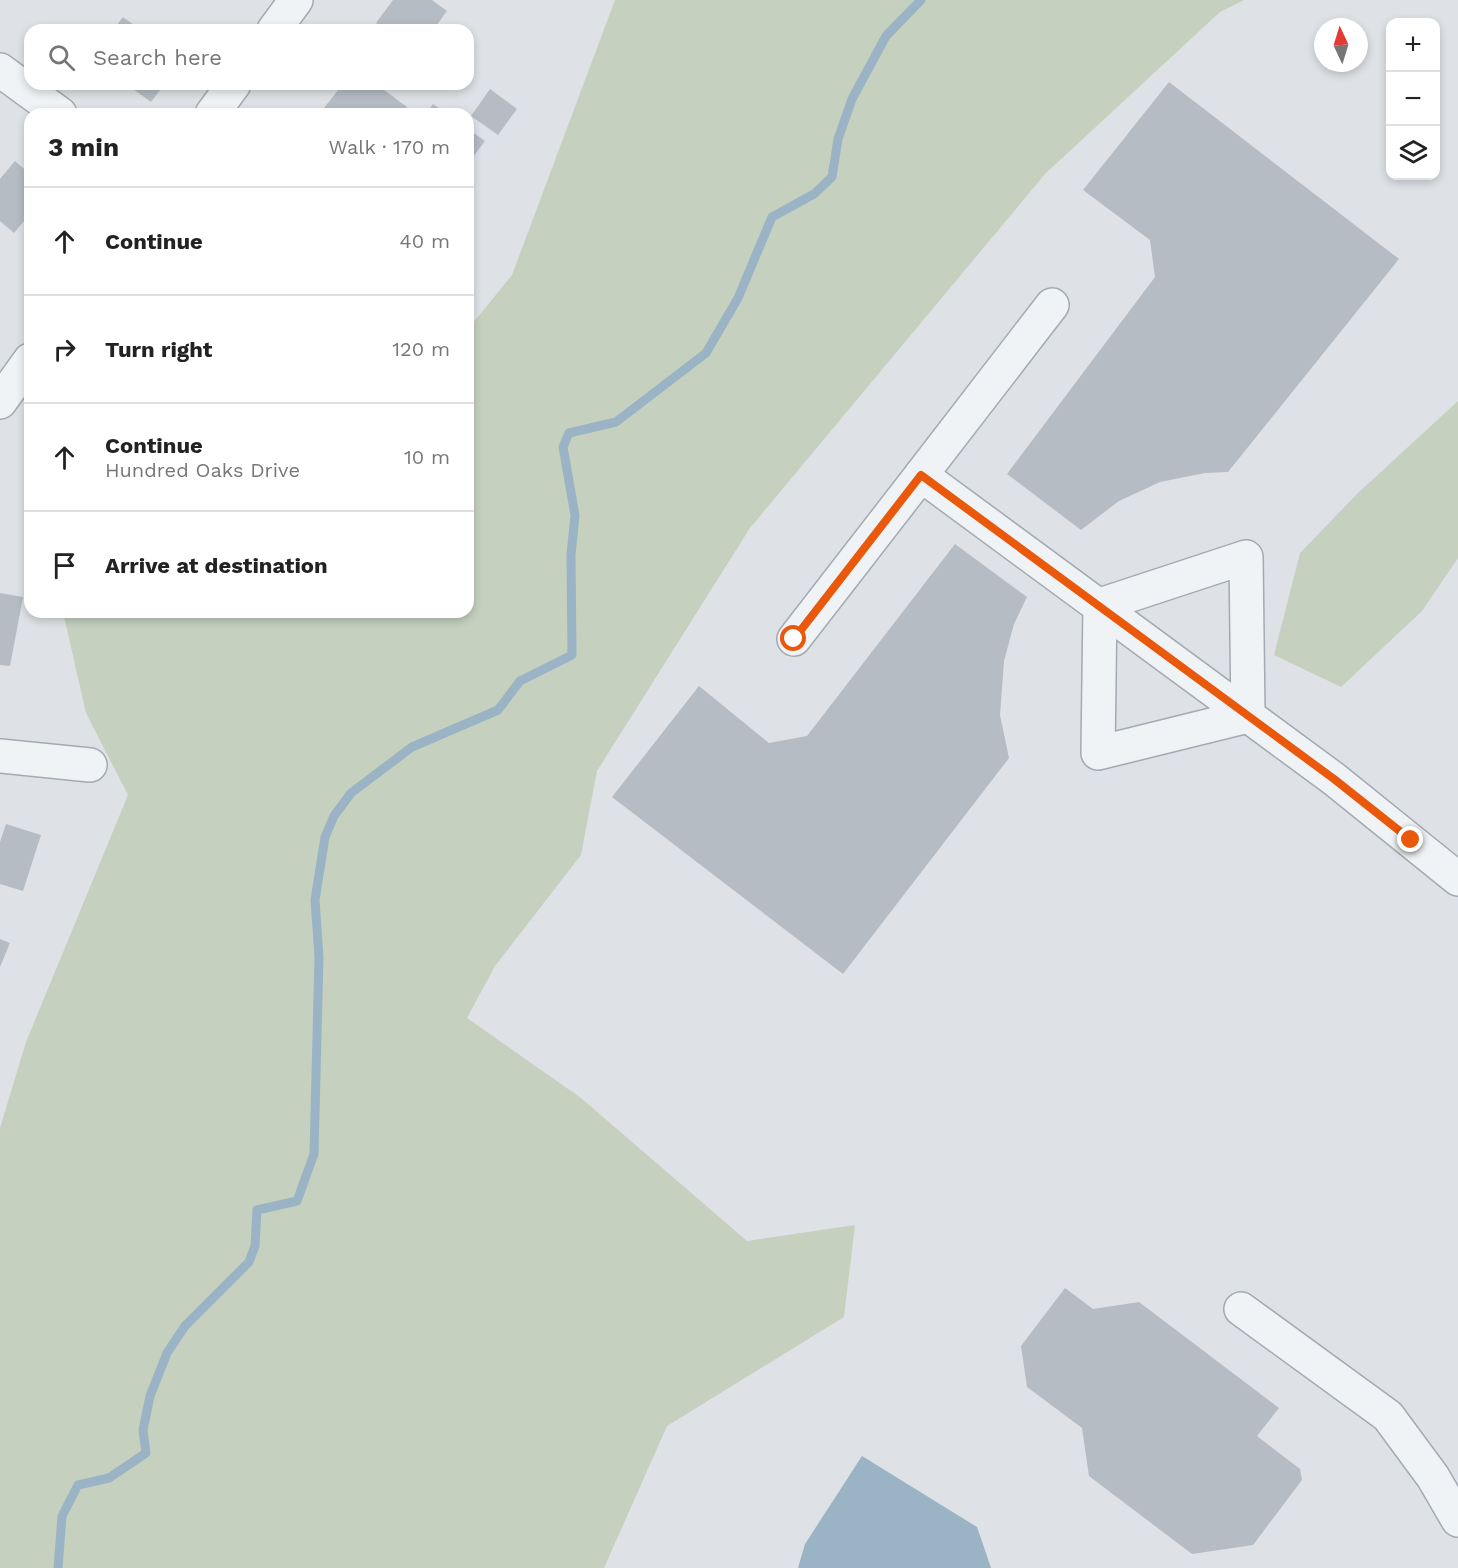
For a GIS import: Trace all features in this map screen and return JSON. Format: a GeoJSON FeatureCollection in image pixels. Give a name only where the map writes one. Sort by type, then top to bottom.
{"type":"FeatureCollection","features":[{"type":"Feature","properties":{"kind":"street"},"geometry":{"type":"LineString","coordinates":[[278,24],[296,0]]}},
{"type":"Feature","properties":{"kind":"street"},"geometry":{"type":"LineString","coordinates":[[0,70],[24,88]]}},
{"type":"Feature","properties":{"kind":"street"},"geometry":{"type":"LineString","coordinates":[[27,90],[52,108]]}},
{"type":"Feature","properties":{"kind":"street"},"geometry":{"type":"LineString","coordinates":[[216,108],[230,90]]}},
{"type":"Feature","properties":{"kind":"street"},"geometry":{"type":"LineString","coordinates":[[794,639],[1052,305]]}},
{"type":"Feature","properties":{"kind":"street"},"geometry":{"type":"LineString","coordinates":[[0,402],[24,368]]}},
{"type":"Feature","properties":{"kind":"street"},"geometry":{"type":"LineString","coordinates":[[921,475],[1364,802],[1458,879]]}},
{"type":"Feature","properties":{"kind":"street"},"geometry":{"type":"LineString","coordinates":[[1100,605],[1246,557],[1248,716]]}},
{"type":"Feature","properties":{"kind":"street"},"geometry":{"type":"LineString","coordinates":[[1100,605],[1098,753],[1248,716]]}},
{"type":"Feature","properties":{"kind":"street"},"geometry":{"type":"LineString","coordinates":[[0,756],[90,765]]}},
{"type":"Feature","properties":{"kind":"street"},"geometry":{"type":"LineString","coordinates":[[1242,1309],[1388,1416],[1433,1477],[1458,1520]]}},
{"type":"Feature","properties":{"kind":"green space"},"geometry":{"type":"Polygon","coordinates":[[[615,0],[1244,0],[1220,12],[1045,174],[750,528],[597,771],[581,855],[495,966],[467,1018],[581,1098],[747,1241],[855,1225],[844,1317],[667,1426],[604,1568],[0,1568],[0,1128],[26,1042],[128,795],[86,713],[64,618],[474,618],[474,322],[512,275],[615,0]]]}},
{"type":"Feature","properties":{"kind":"green space"},"geometry":{"type":"Polygon","coordinates":[[[1458,401],[1458,558],[1422,611],[1341,687],[1274,655],[1300,553],[1358,493],[1458,401]]]}},
{"type":"Feature","properties":{"kind":"water"},"geometry":{"type":"Polygon","coordinates":[[[862,1456],[977,1527],[991,1568],[798,1568],[805,1544],[862,1456]]]}},
{"type":"Feature","properties":{"kind":"building"},"geometry":{"type":"Polygon","coordinates":[[[393,0],[432,0],[447,11],[437,24],[376,23],[393,0]]]}},
{"type":"Feature","properties":{"kind":"building"},"geometry":{"type":"Polygon","coordinates":[[[123,17],[133,24],[118,24],[123,17]]]}},
{"type":"Feature","properties":{"kind":"building"},"geometry":{"type":"Polygon","coordinates":[[[1169,82],[1399,259],[1228,472],[1205,473],[1160,482],[1119,501],[1081,530],[1007,474],[1155,277],[1150,240],[1083,190],[1169,82]]]}},
{"type":"Feature","properties":{"kind":"building"},"geometry":{"type":"Polygon","coordinates":[[[490,89],[517,109],[498,135],[474,118],[474,112],[490,89]]]}},
{"type":"Feature","properties":{"kind":"building"},"geometry":{"type":"Polygon","coordinates":[[[134,90],[160,90],[151,102],[134,90]]]}},
{"type":"Feature","properties":{"kind":"building"},"geometry":{"type":"Polygon","coordinates":[[[338,90],[384,90],[407,107],[406,108],[324,108],[338,90]]]}},
{"type":"Feature","properties":{"kind":"building"},"geometry":{"type":"Polygon","coordinates":[[[474,133],[485,141],[474,156],[474,133]]]}},
{"type":"Feature","properties":{"kind":"building"},"geometry":{"type":"Polygon","coordinates":[[[15,161],[24,169],[24,221],[14,233],[0,221],[0,179],[15,161]]]}},
{"type":"Feature","properties":{"kind":"building"},"geometry":{"type":"Polygon","coordinates":[[[955,544],[1027,597],[1014,624],[1004,661],[1000,715],[1009,758],[843,974],[612,797],[699,686],[769,743],[807,736],[955,544]]]}},
{"type":"Feature","properties":{"kind":"building"},"geometry":{"type":"Polygon","coordinates":[[[0,593],[23,597],[10,666],[0,665],[0,593]]]}},
{"type":"Feature","properties":{"kind":"building"},"geometry":{"type":"Polygon","coordinates":[[[6,824],[41,835],[23,891],[0,884],[0,842],[6,824]]]}},
{"type":"Feature","properties":{"kind":"building"},"geometry":{"type":"Polygon","coordinates":[[[0,939],[10,943],[0,967],[0,939]]]}},
{"type":"Feature","properties":{"kind":"building"},"geometry":{"type":"Polygon","coordinates":[[[1065,1288],[1093,1309],[1139,1302],[1279,1408],[1257,1436],[1300,1469],[1302,1480],[1253,1545],[1192,1554],[1089,1476],[1082,1428],[1027,1387],[1021,1346],[1065,1288]]]}},
{"type":"Feature","properties":{"kind":"waterway"},"geometry":{"type":"LineString","coordinates":[[58,1568],[62,1516],[78,1485],[109,1478],[146,1453],[143,1430],[150,1396],[167,1353],[185,1326],[249,1262],[255,1246],[257,1210],[297,1201],[314,1154],[319,957],[315,900],[325,837],[334,816],[351,793],[412,747],[498,710],[520,681],[572,655],[571,555],[575,515],[563,447],[569,433],[616,422],[706,353],[738,298],[772,217],[814,194],[832,177],[838,139],[852,99],[886,36],[921,0]]}},
{"type":"Feature","properties":{"kind":"route"},"geometry":{"type":"LineString","coordinates":[[794,639],[921,475],[1334,779],[1411,840]]}}]}
